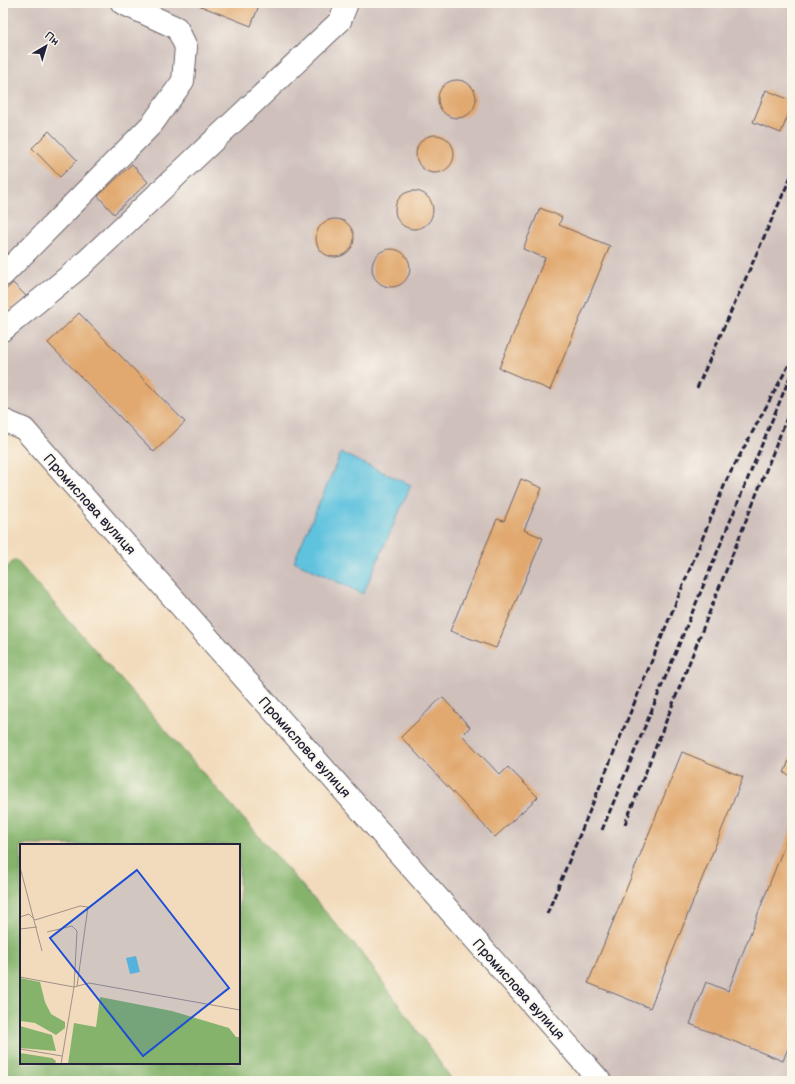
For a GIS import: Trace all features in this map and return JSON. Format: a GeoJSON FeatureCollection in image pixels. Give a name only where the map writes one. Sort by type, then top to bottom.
{"type":"FeatureCollection","features":[{"type":"Feature","properties":{"kind":"street"},"geometry":{"type":"LineString","coordinates":[[3,275],[152,124],[183,81],[186,48],[177,28],[122,3]]}},
{"type":"Feature","properties":{"kind":"street"},"geometry":{"type":"LineString","coordinates":[[3,330],[80,267],[340,21],[347,3]]}},
{"type":"Feature","properties":{"kind":"street","name":"Промислова вулиця"},"geometry":{"type":"LineString","coordinates":[[3,420],[24,430],[600,1081]]}},
{"type":"Feature","properties":{"kind":"shaded area"},"geometry":{"type":"Polygon","coordinates":[[[3,3],[792,3],[792,1081],[616,1081],[3,407],[3,3]]]}},
{"type":"Feature","properties":{"kind":"green space"},"geometry":{"type":"Polygon","coordinates":[[[15,559],[365,957],[453,1081],[3,1081],[3,572],[15,559]]]}},
{"type":"Feature","properties":{"kind":"water"},"geometry":{"type":"Polygon","coordinates":[[[341,453],[411,485],[363,594],[294,561],[341,453]]]}},
{"type":"Feature","properties":{"kind":"building"},"geometry":{"type":"Polygon","coordinates":[[[193,3],[260,3],[251,26],[193,3]]]}},
{"type":"Feature","properties":{"kind":"building"},"geometry":{"type":"Polygon","coordinates":[[[453,80],[461,80],[471,85],[475,92],[475,106],[471,113],[461,118],[453,118],[443,113],[441,110],[438,103],[438,95],[443,85],[446,83],[453,80]]]}},
{"type":"Feature","properties":{"kind":"building"},"geometry":{"type":"Polygon","coordinates":[[[766,90],[792,101],[792,105],[781,133],[753,122],[766,90]]]}},
{"type":"Feature","properties":{"kind":"building"},"geometry":{"type":"Polygon","coordinates":[[[49,131],[77,160],[60,177],[32,148],[49,131]]]}},
{"type":"Feature","properties":{"kind":"building"},"geometry":{"type":"Polygon","coordinates":[[[431,135],[439,135],[449,140],[453,147],[453,161],[449,168],[439,173],[431,173],[421,168],[419,165],[416,158],[416,150],[421,140],[424,138],[431,135]]]}},
{"type":"Feature","properties":{"kind":"building"},"geometry":{"type":"Polygon","coordinates":[[[132,164],[148,182],[114,214],[98,196],[132,164]]]}},
{"type":"Feature","properties":{"kind":"building"},"geometry":{"type":"Polygon","coordinates":[[[410,191],[418,191],[428,196],[432,203],[432,217],[428,224],[418,229],[410,229],[400,224],[398,221],[395,214],[395,206],[400,196],[403,194],[410,191]]]}},
{"type":"Feature","properties":{"kind":"building"},"geometry":{"type":"Polygon","coordinates":[[[540,208],[562,217],[559,225],[610,246],[550,390],[499,368],[545,258],[523,249],[540,208]]]}},
{"type":"Feature","properties":{"kind":"building"},"geometry":{"type":"Polygon","coordinates":[[[331,219],[339,219],[349,224],[353,231],[353,245],[349,252],[339,257],[331,257],[321,252],[319,249],[316,242],[316,234],[321,224],[324,222],[331,219]]]}},
{"type":"Feature","properties":{"kind":"building"},"geometry":{"type":"Polygon","coordinates":[[[387,249],[395,249],[405,254],[409,261],[409,275],[405,282],[395,287],[387,287],[377,282],[375,279],[372,272],[372,264],[377,254],[380,252],[387,249]]]}},
{"type":"Feature","properties":{"kind":"building"},"geometry":{"type":"Polygon","coordinates":[[[13,283],[26,296],[4,317],[3,292],[13,283]]]}},
{"type":"Feature","properties":{"kind":"building"},"geometry":{"type":"Polygon","coordinates":[[[79,313],[185,422],[154,452],[48,343],[79,313]]]}},
{"type":"Feature","properties":{"kind":"building"},"geometry":{"type":"Polygon","coordinates":[[[521,479],[542,488],[524,530],[543,538],[496,648],[450,631],[497,519],[504,521],[521,479]]]}},
{"type":"Feature","properties":{"kind":"building"},"geometry":{"type":"Polygon","coordinates":[[[442,697],[470,727],[462,735],[500,775],[508,767],[538,797],[495,837],[401,737],[442,697]]]}},
{"type":"Feature","properties":{"kind":"building"},"geometry":{"type":"Polygon","coordinates":[[[682,752],[743,777],[650,1008],[588,983],[682,752]]]}},
{"type":"Feature","properties":{"kind":"building"},"geometry":{"type":"Polygon","coordinates":[[[792,753],[792,776],[784,773],[792,753]]]}},
{"type":"Feature","properties":{"kind":"building"},"geometry":{"type":"Polygon","coordinates":[[[792,826],[792,1038],[783,1061],[690,1024],[706,982],[728,991],[792,826]]]}},
{"type":"Feature","properties":{"kind":"railway"},"geometry":{"type":"LineString","coordinates":[[697,388],[792,174]]}},
{"type":"Feature","properties":{"kind":"railway"},"geometry":{"type":"LineString","coordinates":[[547,914],[727,479],[792,359]]}},
{"type":"Feature","properties":{"kind":"railway"},"geometry":{"type":"LineString","coordinates":[[602,830],[792,372]]}},
{"type":"Feature","properties":{"kind":"railway"},"geometry":{"type":"LineString","coordinates":[[625,824],[792,405]]}}]}
